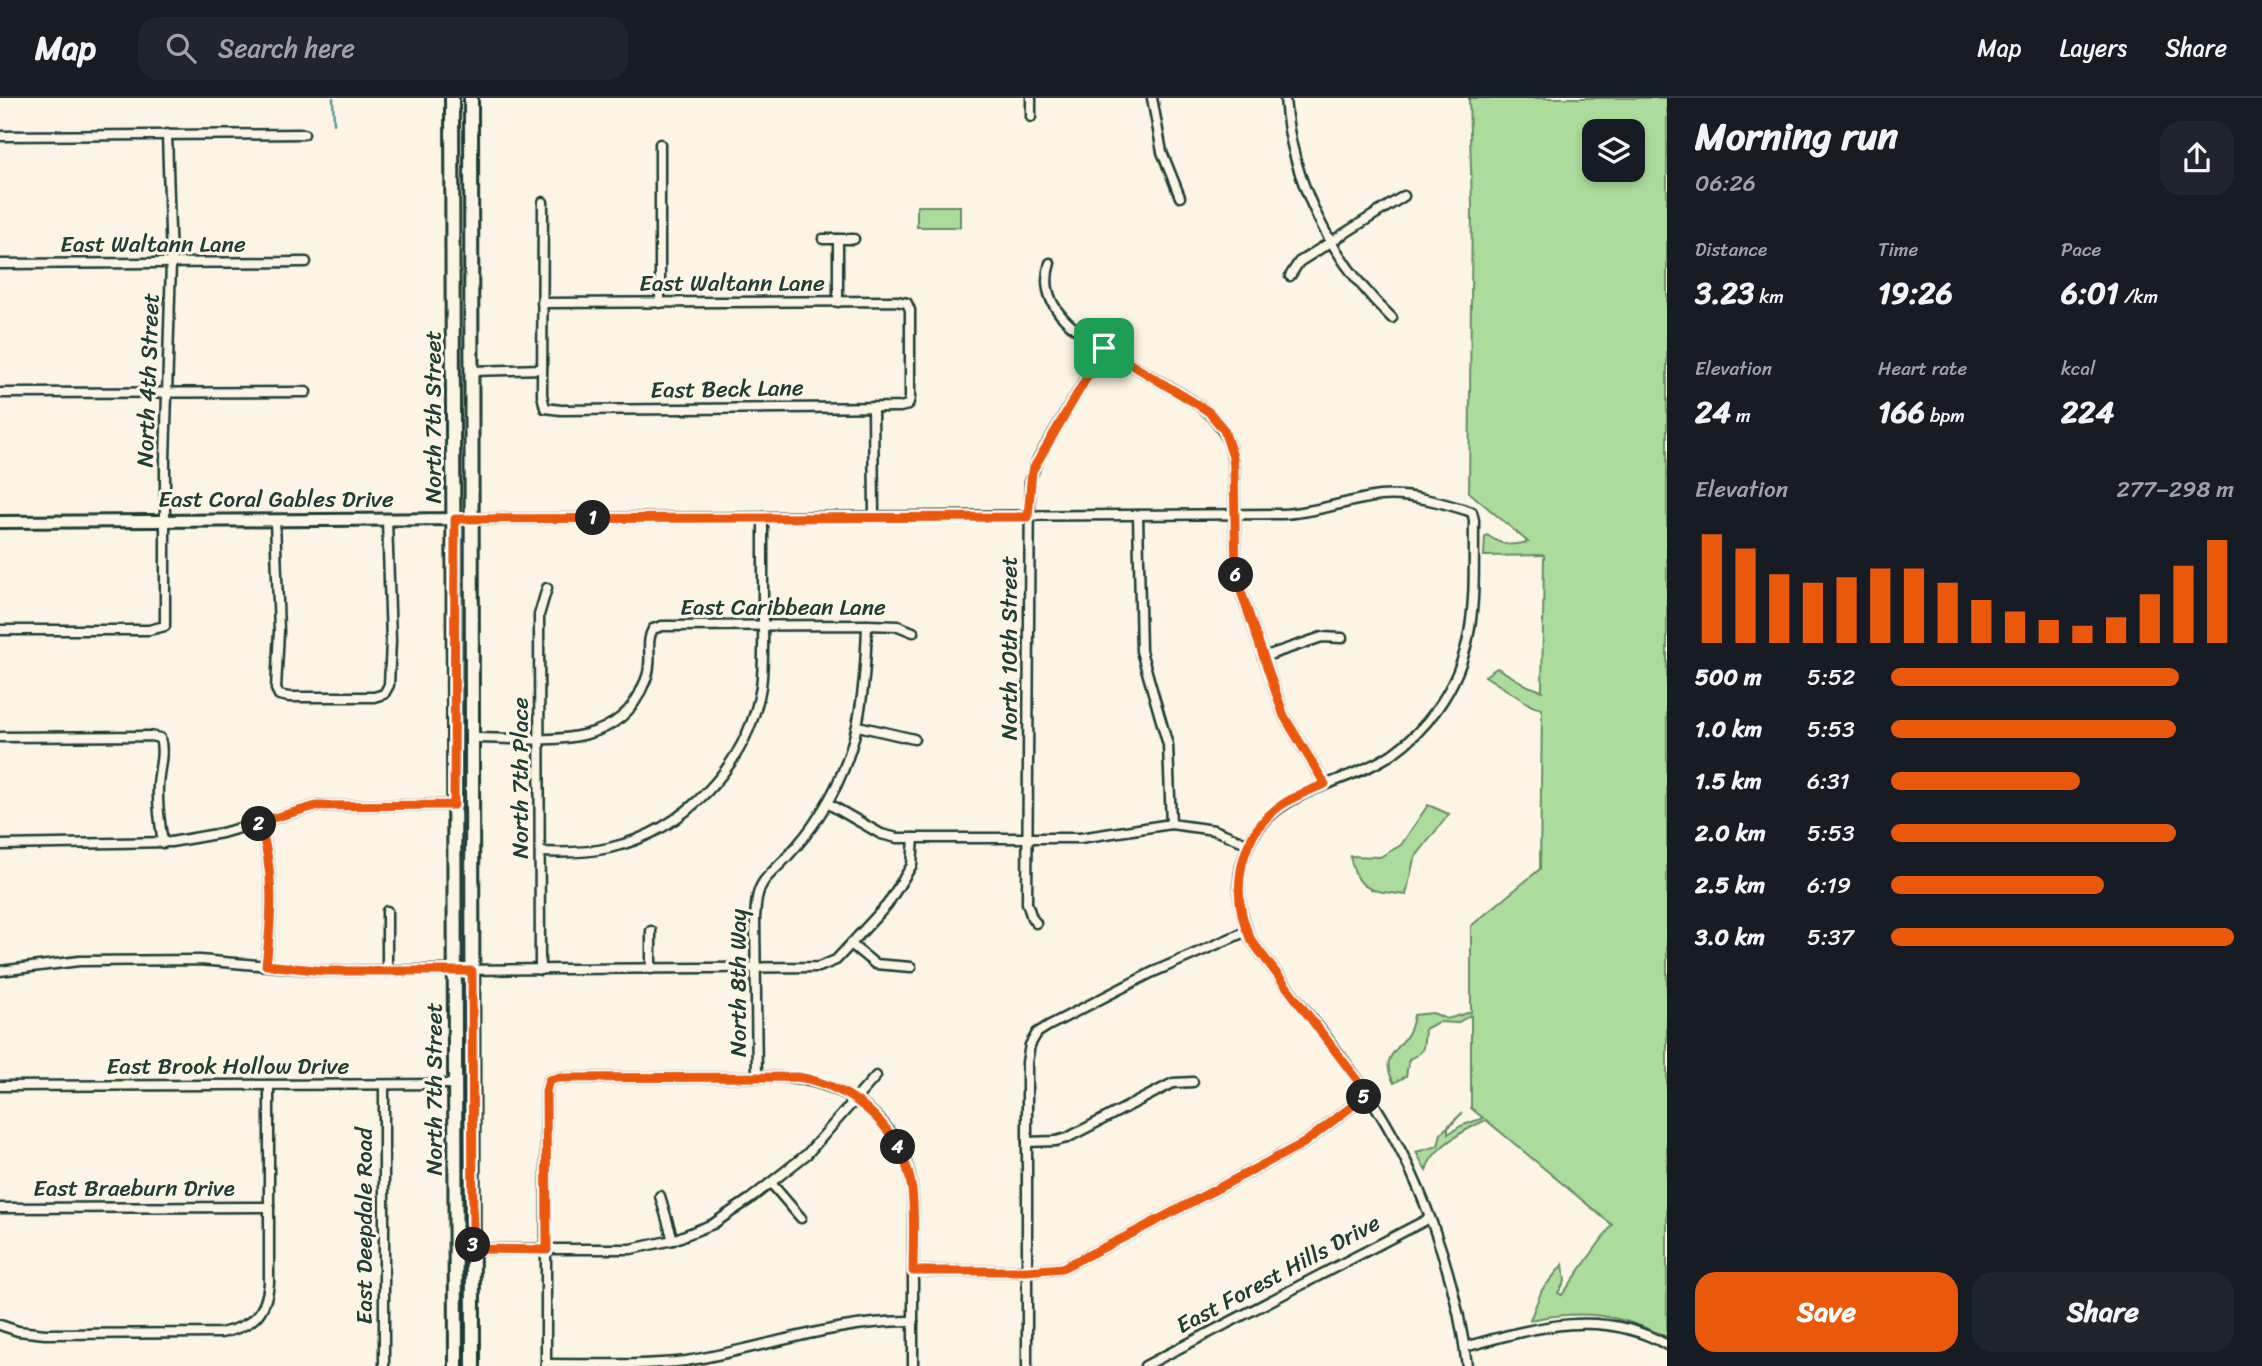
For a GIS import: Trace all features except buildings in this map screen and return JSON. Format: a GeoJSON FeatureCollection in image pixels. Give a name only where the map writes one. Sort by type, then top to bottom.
{"type":"FeatureCollection","features":[{"type":"Feature","properties":{"kind":"main road","name":"North 7th Street"},"geometry":{"type":"LineString","coordinates":[[452,98],[456,1366]]}},
{"type":"Feature","properties":{"kind":"main road","name":"North 7th Street"},"geometry":{"type":"LineString","coordinates":[[471,98],[473,1366]]}},
{"type":"Feature","properties":{"kind":"street"},"geometry":{"type":"LineString","coordinates":[[1031,98],[1031,117]]}},
{"type":"Feature","properties":{"kind":"street"},"geometry":{"type":"LineString","coordinates":[[1152,98],[1162,152],[1180,197]]}},
{"type":"Feature","properties":{"kind":"street"},"geometry":{"type":"LineString","coordinates":[[1285,98],[1296,156],[1315,213],[1362,287],[1392,318]]}},
{"type":"Feature","properties":{"kind":"street","name":"North 4th Street"},"geometry":{"type":"LineString","coordinates":[[0,630],[149,630],[164,626],[171,263],[167,134]]}},
{"type":"Feature","properties":{"kind":"street"},"geometry":{"type":"LineString","coordinates":[[0,136],[304,134]]}},
{"type":"Feature","properties":{"kind":"street"},"geometry":{"type":"LineString","coordinates":[[660,144],[660,303]]}},
{"type":"Feature","properties":{"kind":"street"},"geometry":{"type":"LineString","coordinates":[[1290,276],[1299,262],[1404,196]]}},
{"type":"Feature","properties":{"kind":"street"},"geometry":{"type":"LineString","coordinates":[[471,370],[542,369],[543,202]]}},
{"type":"Feature","properties":{"kind":"street","name":"East Waltann Lane"},"geometry":{"type":"LineString","coordinates":[[823,239],[854,239]]}},
{"type":"Feature","properties":{"kind":"street","name":"East Waltann Lane"},"geometry":{"type":"LineString","coordinates":[[838,239],[838,302]]}},
{"type":"Feature","properties":{"kind":"street","name":"East Waltann Lane"},"geometry":{"type":"LineString","coordinates":[[0,264],[306,262]]}},
{"type":"Feature","properties":{"kind":"street"},"geometry":{"type":"LineString","coordinates":[[1050,263],[1046,278],[1051,301],[1071,326],[1200,406],[1224,430],[1233,457],[1236,577],[1284,716],[1325,784],[1277,808],[1249,844],[1239,881],[1247,931],[1305,1013],[1368,1094],[1406,1164],[1430,1219],[1455,1298],[1467,1366]]}},
{"type":"Feature","properties":{"kind":"street","name":"East Waltann Lane"},"geometry":{"type":"LineString","coordinates":[[542,303],[907,303],[910,322],[908,405]]}},
{"type":"Feature","properties":{"kind":"street","name":"North 10th Street"},"geometry":{"type":"LineString","coordinates":[[1036,923],[1027,903],[1028,517],[1032,471],[1104,348]]}},
{"type":"Feature","properties":{"kind":"street","name":"East Beck Lane"},"geometry":{"type":"LineString","coordinates":[[542,369],[545,408],[561,410],[908,405]]}},
{"type":"Feature","properties":{"kind":"street"},"geometry":{"type":"LineString","coordinates":[[0,393],[306,392]]}},
{"type":"Feature","properties":{"kind":"street"},"geometry":{"type":"LineString","coordinates":[[873,407],[874,516]]}},
{"type":"Feature","properties":{"kind":"street","name":"East Coral Gables Drive"},"geometry":{"type":"LineString","coordinates":[[0,522],[1028,517],[1298,513],[1367,498],[1398,496],[1472,512],[1473,620],[1463,660],[1454,682],[1424,725],[1391,754],[1361,770],[1325,784]]}},
{"type":"Feature","properties":{"kind":"street"},"geometry":{"type":"LineString","coordinates":[[1139,515],[1141,651],[1168,745],[1171,824]]}},
{"type":"Feature","properties":{"kind":"street"},"geometry":{"type":"LineString","coordinates":[[540,852],[589,851],[635,840],[674,819],[705,794],[730,765],[752,721],[762,675],[763,517]]}},
{"type":"Feature","properties":{"kind":"street"},"geometry":{"type":"LineString","coordinates":[[275,520],[279,631],[276,689],[279,695],[289,697],[362,697],[384,694],[389,685],[391,641],[387,520]]}},
{"type":"Feature","properties":{"kind":"street","name":"North 7th Place"},"geometry":{"type":"LineString","coordinates":[[540,970],[539,615],[547,588]]}},
{"type":"Feature","properties":{"kind":"street","name":"East Caribbean Lane"},"geometry":{"type":"LineString","coordinates":[[540,739],[586,736],[610,726],[625,714],[643,687],[649,666],[649,636],[653,629],[662,626],[867,625],[898,626],[913,632]]}},
{"type":"Feature","properties":{"kind":"street","name":"North 8th Way"},"geometry":{"type":"LineString","coordinates":[[757,1077],[755,918],[758,893],[764,881],[787,858],[827,803],[849,757],[865,685],[867,625]]}},
{"type":"Feature","properties":{"kind":"street"},"geometry":{"type":"LineString","coordinates":[[1263,657],[1322,636],[1342,638]]}},
{"type":"Feature","properties":{"kind":"street"},"geometry":{"type":"LineString","coordinates":[[858,726],[914,739]]}},
{"type":"Feature","properties":{"kind":"street"},"geometry":{"type":"LineString","coordinates":[[0,737],[160,738],[163,748],[158,775],[158,805],[163,843]]}},
{"type":"Feature","properties":{"kind":"street"},"geometry":{"type":"LineString","coordinates":[[472,738],[540,739]]}},
{"type":"Feature","properties":{"kind":"street"},"geometry":{"type":"LineString","coordinates":[[827,803],[881,834],[897,838],[1080,838],[1171,824],[1214,830],[1249,844]]}},
{"type":"Feature","properties":{"kind":"street"},"geometry":{"type":"LineString","coordinates":[[0,845],[163,843],[214,835],[316,806],[454,805]]}},
{"type":"Feature","properties":{"kind":"street"},"geometry":{"type":"LineString","coordinates":[[259,822],[268,857],[272,889],[266,965]]}},
{"type":"Feature","properties":{"kind":"street"},"geometry":{"type":"LineString","coordinates":[[0,971],[94,961],[200,960],[304,970],[387,971],[818,967],[836,960],[887,905],[909,873],[914,838]]}},
{"type":"Feature","properties":{"kind":"street"},"geometry":{"type":"LineString","coordinates":[[387,912],[387,971]]}},
{"type":"Feature","properties":{"kind":"street"},"geometry":{"type":"LineString","coordinates":[[1027,1366],[1028,1053],[1037,1033],[1151,972],[1247,931]]}},
{"type":"Feature","properties":{"kind":"street"},"geometry":{"type":"LineString","coordinates":[[651,932],[651,969]]}},
{"type":"Feature","properties":{"kind":"street"},"geometry":{"type":"LineString","coordinates":[[852,945],[875,964],[911,967]]}},
{"type":"Feature","properties":{"kind":"street"},"geometry":{"type":"LineString","coordinates":[[473,1249],[631,1248],[673,1240],[713,1224],[807,1154],[876,1076]]}},
{"type":"Feature","properties":{"kind":"street"},"geometry":{"type":"LineString","coordinates":[[913,1321],[847,1326],[724,1354],[670,1363],[546,1365],[546,1091],[549,1080],[798,1077],[828,1085],[855,1099],[882,1123],[897,1144],[908,1169],[912,1192],[913,1271],[913,1321],[913,1366]]}},
{"type":"Feature","properties":{"kind":"street"},"geometry":{"type":"LineString","coordinates":[[1027,1142],[1067,1138],[1173,1083],[1193,1082]]}},
{"type":"Feature","properties":{"kind":"street","name":"East Brook Hollow Drive"},"geometry":{"type":"LineString","coordinates":[[0,1086],[455,1084]]}},
{"type":"Feature","properties":{"kind":"street"},"geometry":{"type":"LineString","coordinates":[[0,1325],[18,1331],[45,1334],[221,1333],[250,1324],[268,1299],[269,1085]]}},
{"type":"Feature","properties":{"kind":"street","name":"East Deepdale Road"},"geometry":{"type":"LineString","coordinates":[[384,1085],[384,1366]]}},
{"type":"Feature","properties":{"kind":"street"},"geometry":{"type":"LineString","coordinates":[[913,1271],[1027,1271],[1062,1268],[1177,1211],[1304,1143],[1368,1094]]}},
{"type":"Feature","properties":{"kind":"street"},"geometry":{"type":"LineString","coordinates":[[771,1183],[801,1218]]}},
{"type":"Feature","properties":{"kind":"street"},"geometry":{"type":"LineString","coordinates":[[660,1196],[673,1240]]}},
{"type":"Feature","properties":{"kind":"street","name":"East Braeburn Drive"},"geometry":{"type":"LineString","coordinates":[[0,1208],[269,1207]]}},
{"type":"Feature","properties":{"kind":"street","name":"East Forest Hills Drive"},"geometry":{"type":"LineString","coordinates":[[1145,1366],[1430,1219]]}},
{"type":"Feature","properties":{"kind":"street"},"geometry":{"type":"LineString","coordinates":[[1465,1347],[1525,1331],[1582,1322],[1618,1326],[1667,1345]]}},
{"type":"Feature","properties":{"kind":"green space"},"geometry":{"type":"Polygon","coordinates":[[[1469,98],[1667,98],[1667,1337],[1633,1323],[1584,1314],[1530,1320],[1542,1290],[1563,1264],[1565,1281],[1558,1293],[1562,1295],[1612,1225],[1486,1120],[1442,1147],[1426,1171],[1416,1152],[1438,1146],[1441,1133],[1462,1113],[1448,1128],[1448,1134],[1483,1118],[1471,1108],[1471,1015],[1457,1023],[1438,1022],[1425,1029],[1421,1051],[1409,1059],[1406,1076],[1394,1083],[1388,1066],[1392,1055],[1410,1030],[1414,1015],[1433,1013],[1447,1019],[1471,1012],[1471,926],[1540,869],[1542,709],[1532,706],[1485,676],[1497,668],[1542,691],[1544,555],[1484,556],[1487,535],[1507,544],[1528,542],[1469,492],[1472,205],[1469,98]]]}},
{"type":"Feature","properties":{"kind":"green space"},"geometry":{"type":"Polygon","coordinates":[[[917,206],[960,206],[960,227],[917,227],[917,206]]]}},
{"type":"Feature","properties":{"kind":"green space"},"geometry":{"type":"Polygon","coordinates":[[[1428,805],[1449,814],[1414,859],[1406,895],[1375,890],[1362,884],[1350,856],[1380,857],[1401,845],[1428,805]]]}},
{"type":"Feature","properties":{"kind":"waterway"},"geometry":{"type":"LineString","coordinates":[[333,98],[334,124]]}},
{"type":"Feature","properties":{"kind":"route"},"geometry":{"type":"LineString","coordinates":[[1104,348],[1209,412],[1224,430],[1229,442],[1234,469],[1236,577],[1284,716],[1325,784],[1277,808],[1255,834],[1245,854],[1239,881],[1243,920],[1251,940],[1368,1094],[1304,1143],[1062,1268],[1046,1271],[913,1271],[912,1192],[904,1158],[882,1123],[866,1107],[841,1091],[798,1077],[558,1078],[549,1080],[546,1091],[547,1250],[473,1249],[472,971],[325,971],[266,965],[272,889],[268,857],[259,822],[316,806],[454,805],[455,519],[1028,517],[1032,471],[1104,348]]}}]}
